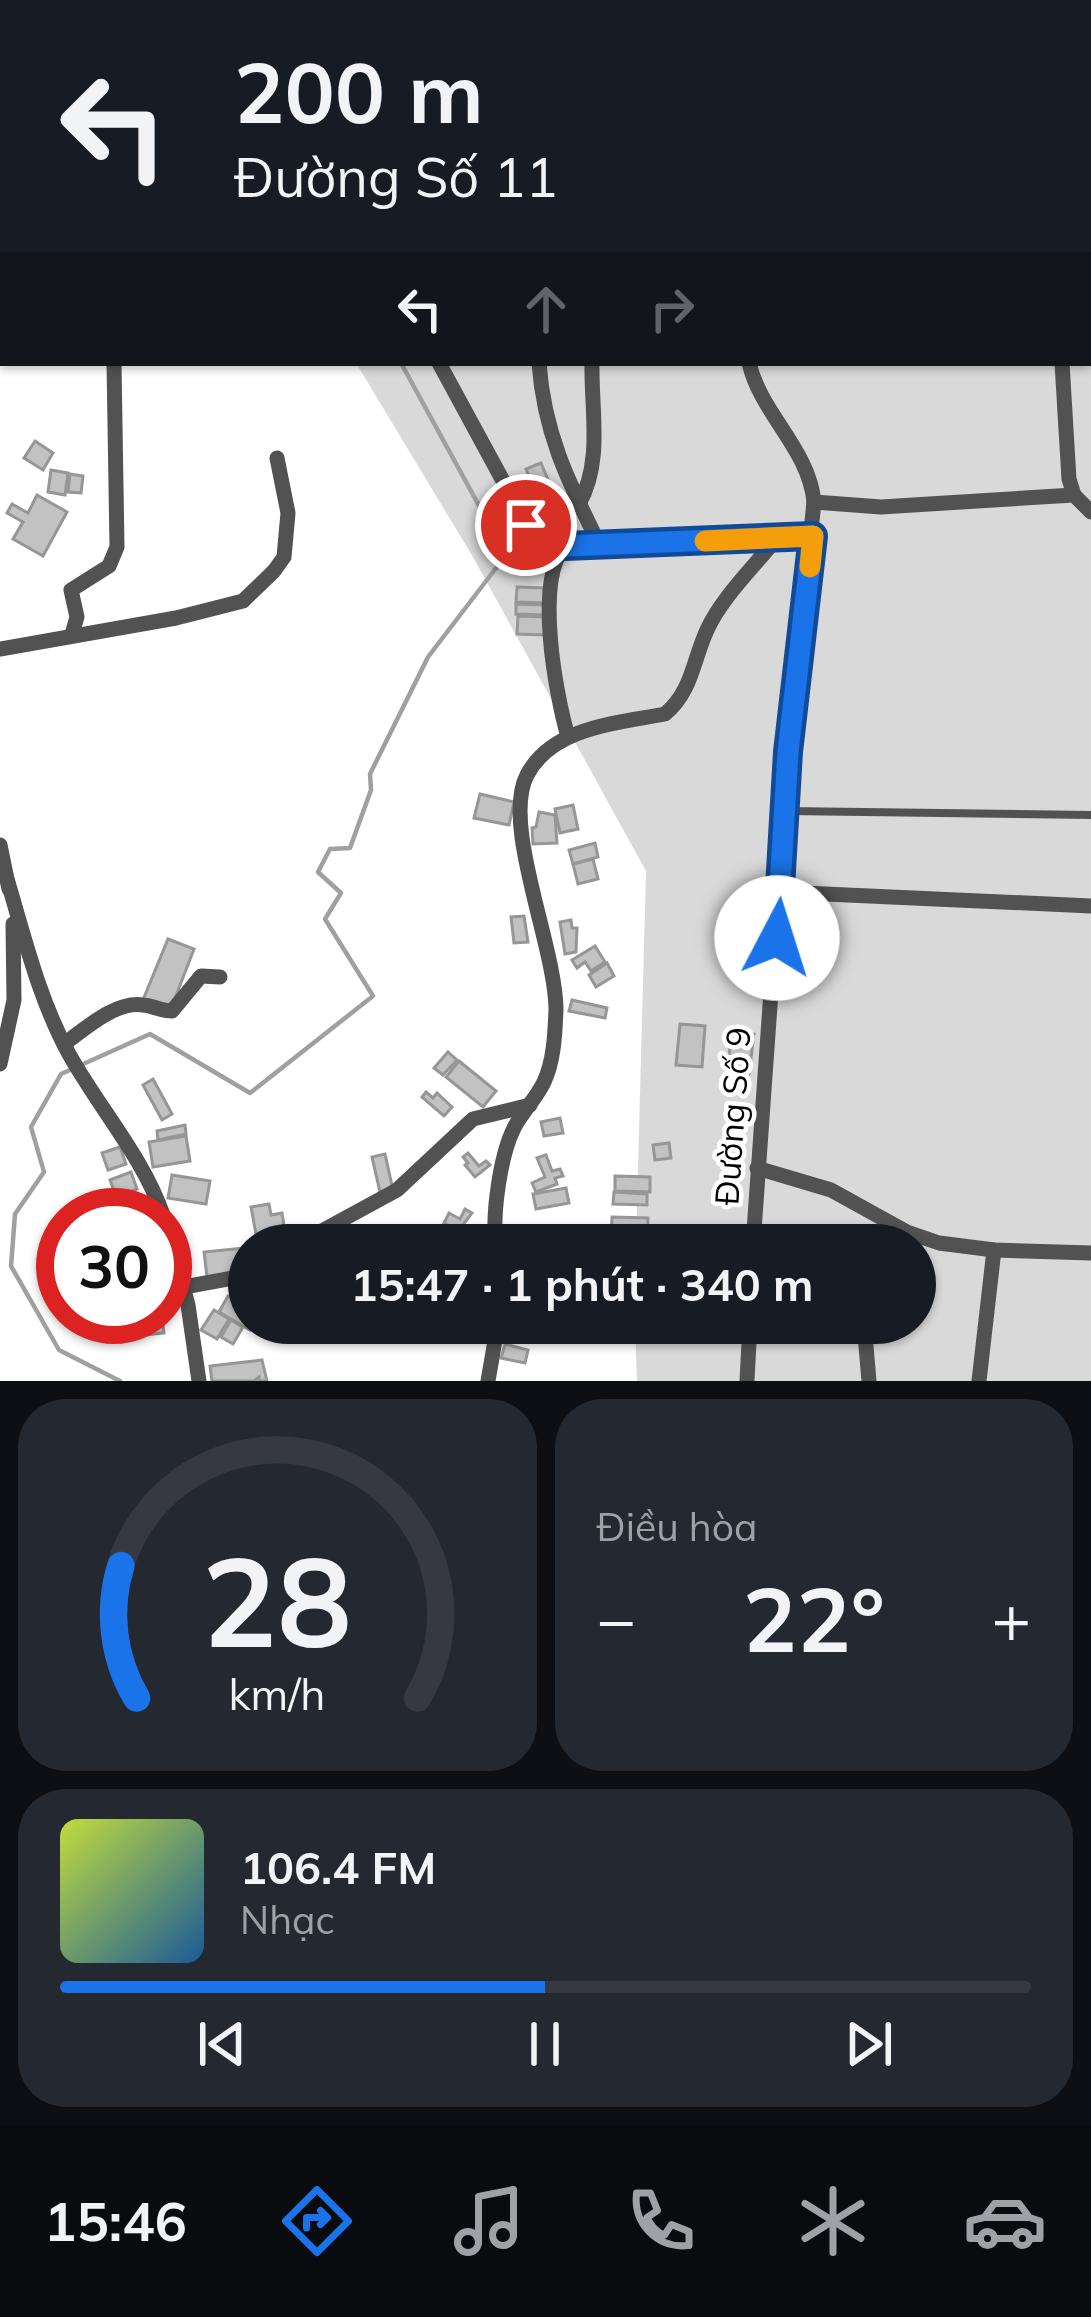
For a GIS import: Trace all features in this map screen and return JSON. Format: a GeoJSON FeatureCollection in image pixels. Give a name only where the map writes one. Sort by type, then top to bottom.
{"type":"FeatureCollection","features":[{"type":"Feature","properties":{"kind":"street"},"geometry":{"type":"LineString","coordinates":[[72,634],[77,616],[71,590],[109,566],[117,547],[115,366]]}},
{"type":"Feature","properties":{"kind":"street"},"geometry":{"type":"LineString","coordinates":[[441,366],[526,525],[549,543],[813,536]]}},
{"type":"Feature","properties":{"kind":"street"},"geometry":{"type":"LineString","coordinates":[[539,366],[562,470],[600,545]]}},
{"type":"Feature","properties":{"kind":"street"},"geometry":{"type":"LineString","coordinates":[[542,394],[550,366]]}},
{"type":"Feature","properties":{"kind":"street"},"geometry":{"type":"LineString","coordinates":[[579,504],[590,484],[595,452],[592,366]]}},
{"type":"Feature","properties":{"kind":"street","name":"Đường Số 9"},"geometry":{"type":"LineString","coordinates":[[750,366],[758,392],[803,463],[814,502],[784,811],[754,1224]]}},
{"type":"Feature","properties":{"kind":"street"},"geometry":{"type":"LineString","coordinates":[[1062,366],[1066,461],[1074,495],[1091,512]]}},
{"type":"Feature","properties":{"kind":"street"},"geometry":{"type":"LineString","coordinates":[[0,649],[176,618],[243,601],[284,557],[287,512],[277,458]]}},
{"type":"Feature","properties":{"kind":"street"},"geometry":{"type":"LineString","coordinates":[[814,502],[881,507],[1074,495]]}},
{"type":"Feature","properties":{"kind":"street"},"geometry":{"type":"LineString","coordinates":[[493,1224],[512,1131],[549,1068],[556,1009],[546,932],[524,860],[520,798],[524,781],[532,766],[568,737],[665,714],[677,704],[707,629],[776,539]]}},
{"type":"Feature","properties":{"kind":"street"},"geometry":{"type":"LineString","coordinates":[[565,546],[552,568],[551,586],[555,692],[568,737]]}},
{"type":"Feature","properties":{"kind":"street"},"geometry":{"type":"LineString","coordinates":[[0,845],[40,993],[83,1078],[151,1188]]}},
{"type":"Feature","properties":{"kind":"street"},"geometry":{"type":"LineString","coordinates":[[0,1061],[14,1000],[16,951],[8,878]]}},
{"type":"Feature","properties":{"kind":"street"},"geometry":{"type":"LineString","coordinates":[[781,892],[1091,906]]}},
{"type":"Feature","properties":{"kind":"street"},"geometry":{"type":"LineString","coordinates":[[66,1048],[100,1018],[126,1006],[172,1011],[201,976],[220,977]]}},
{"type":"Feature","properties":{"kind":"street"},"geometry":{"type":"LineString","coordinates":[[335,1224],[397,1190],[472,1119],[530,1105]]}},
{"type":"Feature","properties":{"kind":"street"},"geometry":{"type":"LineString","coordinates":[[757,1168],[831,1190],[907,1232],[939,1243],[1091,1253]]}},
{"type":"Feature","properties":{"kind":"street"},"geometry":{"type":"LineString","coordinates":[[979,1381],[994,1250]]}},
{"type":"Feature","properties":{"kind":"street"},"geometry":{"type":"LineString","coordinates":[[192,1286],[228,1279]]}},
{"type":"Feature","properties":{"kind":"street"},"geometry":{"type":"LineString","coordinates":[[192,1337],[199,1381]]}},
{"type":"Feature","properties":{"kind":"street"},"geometry":{"type":"LineString","coordinates":[[488,1381],[494,1344]]}},
{"type":"Feature","properties":{"kind":"street"},"geometry":{"type":"LineString","coordinates":[[747,1381],[748,1344]]}},
{"type":"Feature","properties":{"kind":"street"},"geometry":{"type":"LineString","coordinates":[[866,1344],[869,1381]]}},
{"type":"Feature","properties":{"kind":"lane"},"geometry":{"type":"LineString","coordinates":[[784,811],[1091,815]]}},
{"type":"Feature","properties":{"kind":"shaded area"},"geometry":{"type":"Polygon","coordinates":[[[358,366],[1091,366],[1091,1381],[637,1381],[636,1344],[936,1344],[936,1224],[637,1224],[646,871],[473,557],[358,366]]]}},
{"type":"Feature","properties":{"kind":"building"},"geometry":{"type":"Polygon","coordinates":[[[35,441],[53,453],[43,470],[24,458],[35,441]]]}},
{"type":"Feature","properties":{"kind":"building"},"geometry":{"type":"Polygon","coordinates":[[[541,463],[568,527],[552,534],[526,469],[541,463]]]}},
{"type":"Feature","properties":{"kind":"building"},"geometry":{"type":"Polygon","coordinates":[[[51,470],[68,473],[65,495],[48,492],[51,470]]]}},
{"type":"Feature","properties":{"kind":"building"},"geometry":{"type":"Polygon","coordinates":[[[70,474],[83,476],[81,493],[68,492],[70,474]]]}},
{"type":"Feature","properties":{"kind":"building"},"geometry":{"type":"Polygon","coordinates":[[[37,495],[67,512],[43,556],[13,539],[23,522],[7,513],[12,504],[28,513],[37,495]]]}},
{"type":"Feature","properties":{"kind":"building"},"geometry":{"type":"Polygon","coordinates":[[[517,587],[546,588],[546,603],[516,602],[517,587]]]}},
{"type":"Feature","properties":{"kind":"building"},"geometry":{"type":"Polygon","coordinates":[[[516,604],[546,605],[545,615],[516,614],[516,604]]]}},
{"type":"Feature","properties":{"kind":"building"},"geometry":{"type":"Polygon","coordinates":[[[518,616],[546,617],[545,635],[517,634],[518,616]]]}},
{"type":"Feature","properties":{"kind":"building"},"geometry":{"type":"Polygon","coordinates":[[[480,794],[514,802],[509,825],[474,818],[480,794]]]}},
{"type":"Feature","properties":{"kind":"building"},"geometry":{"type":"Polygon","coordinates":[[[573,805],[578,829],[560,833],[555,809],[573,805]]]}},
{"type":"Feature","properties":{"kind":"building"},"geometry":{"type":"Polygon","coordinates":[[[539,812],[555,815],[557,843],[533,844],[532,828],[539,812]]]}},
{"type":"Feature","properties":{"kind":"building"},"geometry":{"type":"Polygon","coordinates":[[[595,843],[598,857],[573,864],[569,850],[595,843]]]}},
{"type":"Feature","properties":{"kind":"building"},"geometry":{"type":"Polygon","coordinates":[[[593,859],[598,879],[578,884],[573,864],[593,859]]]}},
{"type":"Feature","properties":{"kind":"building"},"geometry":{"type":"Polygon","coordinates":[[[524,916],[528,942],[514,943],[511,917],[524,916]]]}},
{"type":"Feature","properties":{"kind":"building"},"geometry":{"type":"Polygon","coordinates":[[[571,920],[572,928],[577,928],[576,952],[565,954],[560,922],[571,920]]]}},
{"type":"Feature","properties":{"kind":"building"},"geometry":{"type":"Polygon","coordinates":[[[168,939],[194,949],[170,1011],[143,1000],[168,939]]]}},
{"type":"Feature","properties":{"kind":"building"},"geometry":{"type":"Polygon","coordinates":[[[595,946],[605,962],[591,971],[585,962],[577,968],[572,960],[595,946]]]}},
{"type":"Feature","properties":{"kind":"building"},"geometry":{"type":"Polygon","coordinates":[[[607,963],[614,976],[596,987],[589,975],[607,963]]]}},
{"type":"Feature","properties":{"kind":"building"},"geometry":{"type":"Polygon","coordinates":[[[572,1000],[607,1008],[605,1018],[569,1011],[572,1000]]]}},
{"type":"Feature","properties":{"kind":"building"},"geometry":{"type":"Polygon","coordinates":[[[680,1024],[705,1026],[702,1067],[676,1065],[680,1024]]]}},
{"type":"Feature","properties":{"kind":"building"},"geometry":{"type":"Polygon","coordinates":[[[732,1031],[754,1034],[749,1074],[727,1072],[732,1031]]]}},
{"type":"Feature","properties":{"kind":"building"},"geometry":{"type":"Polygon","coordinates":[[[448,1052],[457,1060],[443,1075],[434,1068],[448,1052]]]}},
{"type":"Feature","properties":{"kind":"building"},"geometry":{"type":"Polygon","coordinates":[[[459,1061],[496,1091],[483,1107],[446,1077],[459,1061]]]}},
{"type":"Feature","properties":{"kind":"building"},"geometry":{"type":"Polygon","coordinates":[[[153,1079],[172,1114],[162,1120],[143,1085],[153,1079]]]}},
{"type":"Feature","properties":{"kind":"building"},"geometry":{"type":"Polygon","coordinates":[[[426,1092],[433,1098],[437,1093],[452,1107],[444,1116],[422,1097],[426,1092]]]}},
{"type":"Feature","properties":{"kind":"building"},"geometry":{"type":"Polygon","coordinates":[[[560,1118],[563,1133],[544,1136],[541,1122],[560,1118]]]}},
{"type":"Feature","properties":{"kind":"building"},"geometry":{"type":"Polygon","coordinates":[[[185,1125],[186,1134],[158,1140],[157,1131],[185,1125]]]}},
{"type":"Feature","properties":{"kind":"building"},"geometry":{"type":"Polygon","coordinates":[[[186,1136],[190,1161],[153,1167],[149,1142],[186,1136]]]}},
{"type":"Feature","properties":{"kind":"building"},"geometry":{"type":"Polygon","coordinates":[[[669,1143],[671,1158],[655,1160],[653,1145],[669,1143]]]}},
{"type":"Feature","properties":{"kind":"building"},"geometry":{"type":"Polygon","coordinates":[[[120,1147],[126,1164],[108,1170],[102,1153],[120,1147]]]}},
{"type":"Feature","properties":{"kind":"building"},"geometry":{"type":"Polygon","coordinates":[[[468,1153],[479,1166],[486,1161],[490,1165],[475,1177],[465,1165],[463,1157],[468,1153]]]}},
{"type":"Feature","properties":{"kind":"building"},"geometry":{"type":"Polygon","coordinates":[[[385,1154],[393,1190],[380,1192],[372,1157],[385,1154]]]}},
{"type":"Feature","properties":{"kind":"building"},"geometry":{"type":"Polygon","coordinates":[[[546,1155],[552,1171],[560,1169],[563,1176],[555,1178],[557,1184],[536,1192],[532,1183],[545,1177],[537,1158],[546,1155]]]}},
{"type":"Feature","properties":{"kind":"building"},"geometry":{"type":"Polygon","coordinates":[[[131,1172],[137,1188],[113,1188],[110,1180],[131,1172]]]}},
{"type":"Feature","properties":{"kind":"building"},"geometry":{"type":"Polygon","coordinates":[[[172,1175],[210,1181],[206,1204],[192,1202],[192,1188],[170,1188],[172,1175]]]}},
{"type":"Feature","properties":{"kind":"building"},"geometry":{"type":"Polygon","coordinates":[[[615,1176],[650,1177],[650,1192],[615,1191],[615,1176]]]}},
{"type":"Feature","properties":{"kind":"building"},"geometry":{"type":"Polygon","coordinates":[[[566,1188],[569,1203],[536,1209],[533,1194],[566,1188]]]}},
{"type":"Feature","properties":{"kind":"building"},"geometry":{"type":"Polygon","coordinates":[[[614,1192],[647,1194],[647,1205],[613,1204],[614,1192]]]}},
{"type":"Feature","properties":{"kind":"building"},"geometry":{"type":"Polygon","coordinates":[[[269,1204],[271,1215],[282,1213],[284,1224],[254,1224],[251,1207],[269,1204]]]}},
{"type":"Feature","properties":{"kind":"building"},"geometry":{"type":"Polygon","coordinates":[[[465,1209],[472,1213],[464,1224],[444,1223],[449,1213],[460,1219],[465,1209]]]}},
{"type":"Feature","properties":{"kind":"building"},"geometry":{"type":"Polygon","coordinates":[[[612,1217],[648,1218],[648,1224],[612,1224],[612,1217]]]}},
{"type":"Feature","properties":{"kind":"building"},"geometry":{"type":"Polygon","coordinates":[[[228,1250],[228,1275],[207,1277],[204,1252],[228,1250]]]}},
{"type":"Feature","properties":{"kind":"building"},"geometry":{"type":"Polygon","coordinates":[[[228,1296],[228,1317],[219,1312],[228,1296]]]}},
{"type":"Feature","properties":{"kind":"building"},"geometry":{"type":"Polygon","coordinates":[[[214,1310],[228,1318],[217,1339],[201,1330],[214,1310]]]}},
{"type":"Feature","properties":{"kind":"building"},"geometry":{"type":"Polygon","coordinates":[[[505,1344],[528,1350],[525,1363],[501,1358],[505,1344]]]}},
{"type":"Feature","properties":{"kind":"building"},"geometry":{"type":"Polygon","coordinates":[[[262,1360],[267,1381],[259,1377],[212,1381],[210,1366],[262,1360]]]}},
{"type":"Feature","properties":{"kind":"waterway"},"geometry":{"type":"LineString","coordinates":[[120,1381],[59,1350],[11,1266],[15,1214],[44,1172],[31,1127],[61,1074],[150,1034],[250,1093],[373,996],[325,919],[341,893],[318,872],[330,849],[350,848],[371,790],[370,774],[428,657],[506,555],[403,366]]}},
{"type":"Feature","properties":{"kind":"slow traffic"},"geometry":{"type":"LineString","coordinates":[[705,541],[813,536],[810,567]]}},
{"type":"Feature","properties":{"kind":"route"},"geometry":{"type":"LineString","coordinates":[[526,525],[549,543],[565,546],[813,536],[788,752],[777,938]]}}]}
